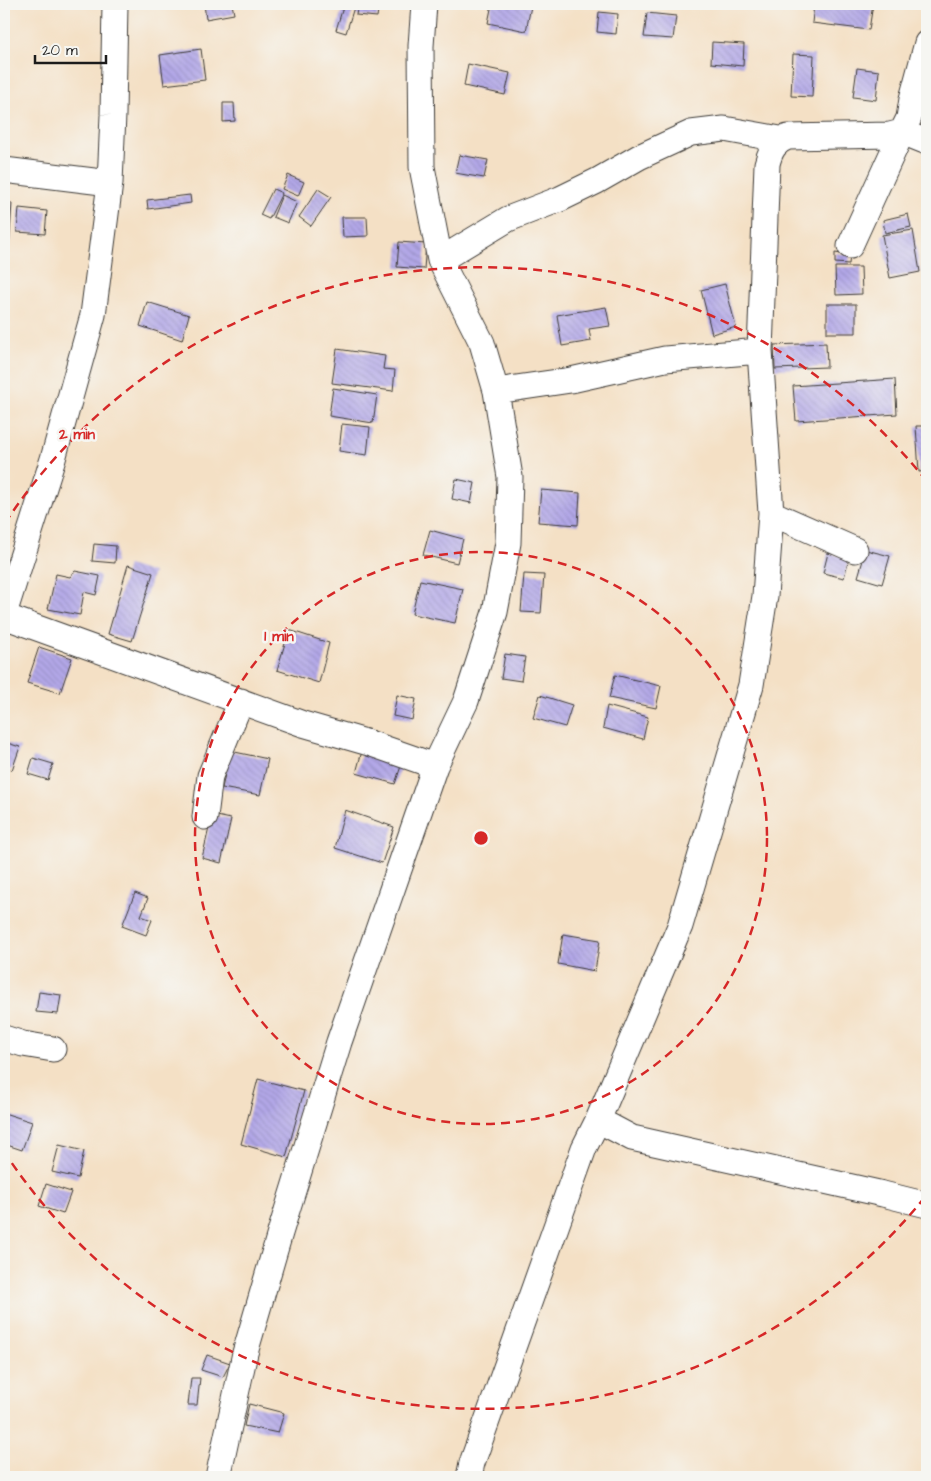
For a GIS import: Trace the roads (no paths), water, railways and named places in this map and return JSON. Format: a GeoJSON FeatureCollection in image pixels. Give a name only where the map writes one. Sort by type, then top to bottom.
{"type":"FeatureCollection","features":[{"type":"Feature","properties":{"kind":"street"},"geometry":{"type":"LineString","coordinates":[[115,4],[114,115],[110,182],[93,315],[52,459],[4,615],[303,724],[369,743],[435,766]]}},
{"type":"Feature","properties":{"kind":"street"},"geometry":{"type":"LineString","coordinates":[[218,1477],[245,1353],[280,1233],[340,1042],[435,766],[466,702],[495,612],[508,543],[510,477],[496,391],[482,343],[440,260],[422,167],[424,4]]}},
{"type":"Feature","properties":{"kind":"street"},"geometry":{"type":"LineString","coordinates":[[850,246],[909,118],[912,99],[927,43]]}},
{"type":"Feature","properties":{"kind":"street"},"geometry":{"type":"LineString","coordinates":[[440,260],[508,220],[560,199],[639,157],[691,133],[724,129],[780,139],[795,136],[890,135],[902,132],[927,142]]}},
{"type":"Feature","properties":{"kind":"street"},"geometry":{"type":"LineString","coordinates":[[469,1477],[472,1463],[584,1148],[598,1120],[680,926],[752,685],[765,596],[771,513],[760,352],[767,164],[771,149],[780,139]]}},
{"type":"Feature","properties":{"kind":"street"},"geometry":{"type":"LineString","coordinates":[[4,170],[110,182]]}},
{"type":"Feature","properties":{"kind":"street"},"geometry":{"type":"LineString","coordinates":[[496,391],[571,380],[665,359],[760,352]]}},
{"type":"Feature","properties":{"kind":"street"},"geometry":{"type":"LineString","coordinates":[[771,513],[855,550]]}},
{"type":"Feature","properties":{"kind":"street"},"geometry":{"type":"LineString","coordinates":[[205,817],[210,776],[241,701]]}},
{"type":"Feature","properties":{"kind":"street"},"geometry":{"type":"LineString","coordinates":[[4,1038],[23,1044],[53,1049]]}},
{"type":"Feature","properties":{"kind":"street"},"geometry":{"type":"LineString","coordinates":[[598,1120],[632,1138],[927,1205]]}}]}
